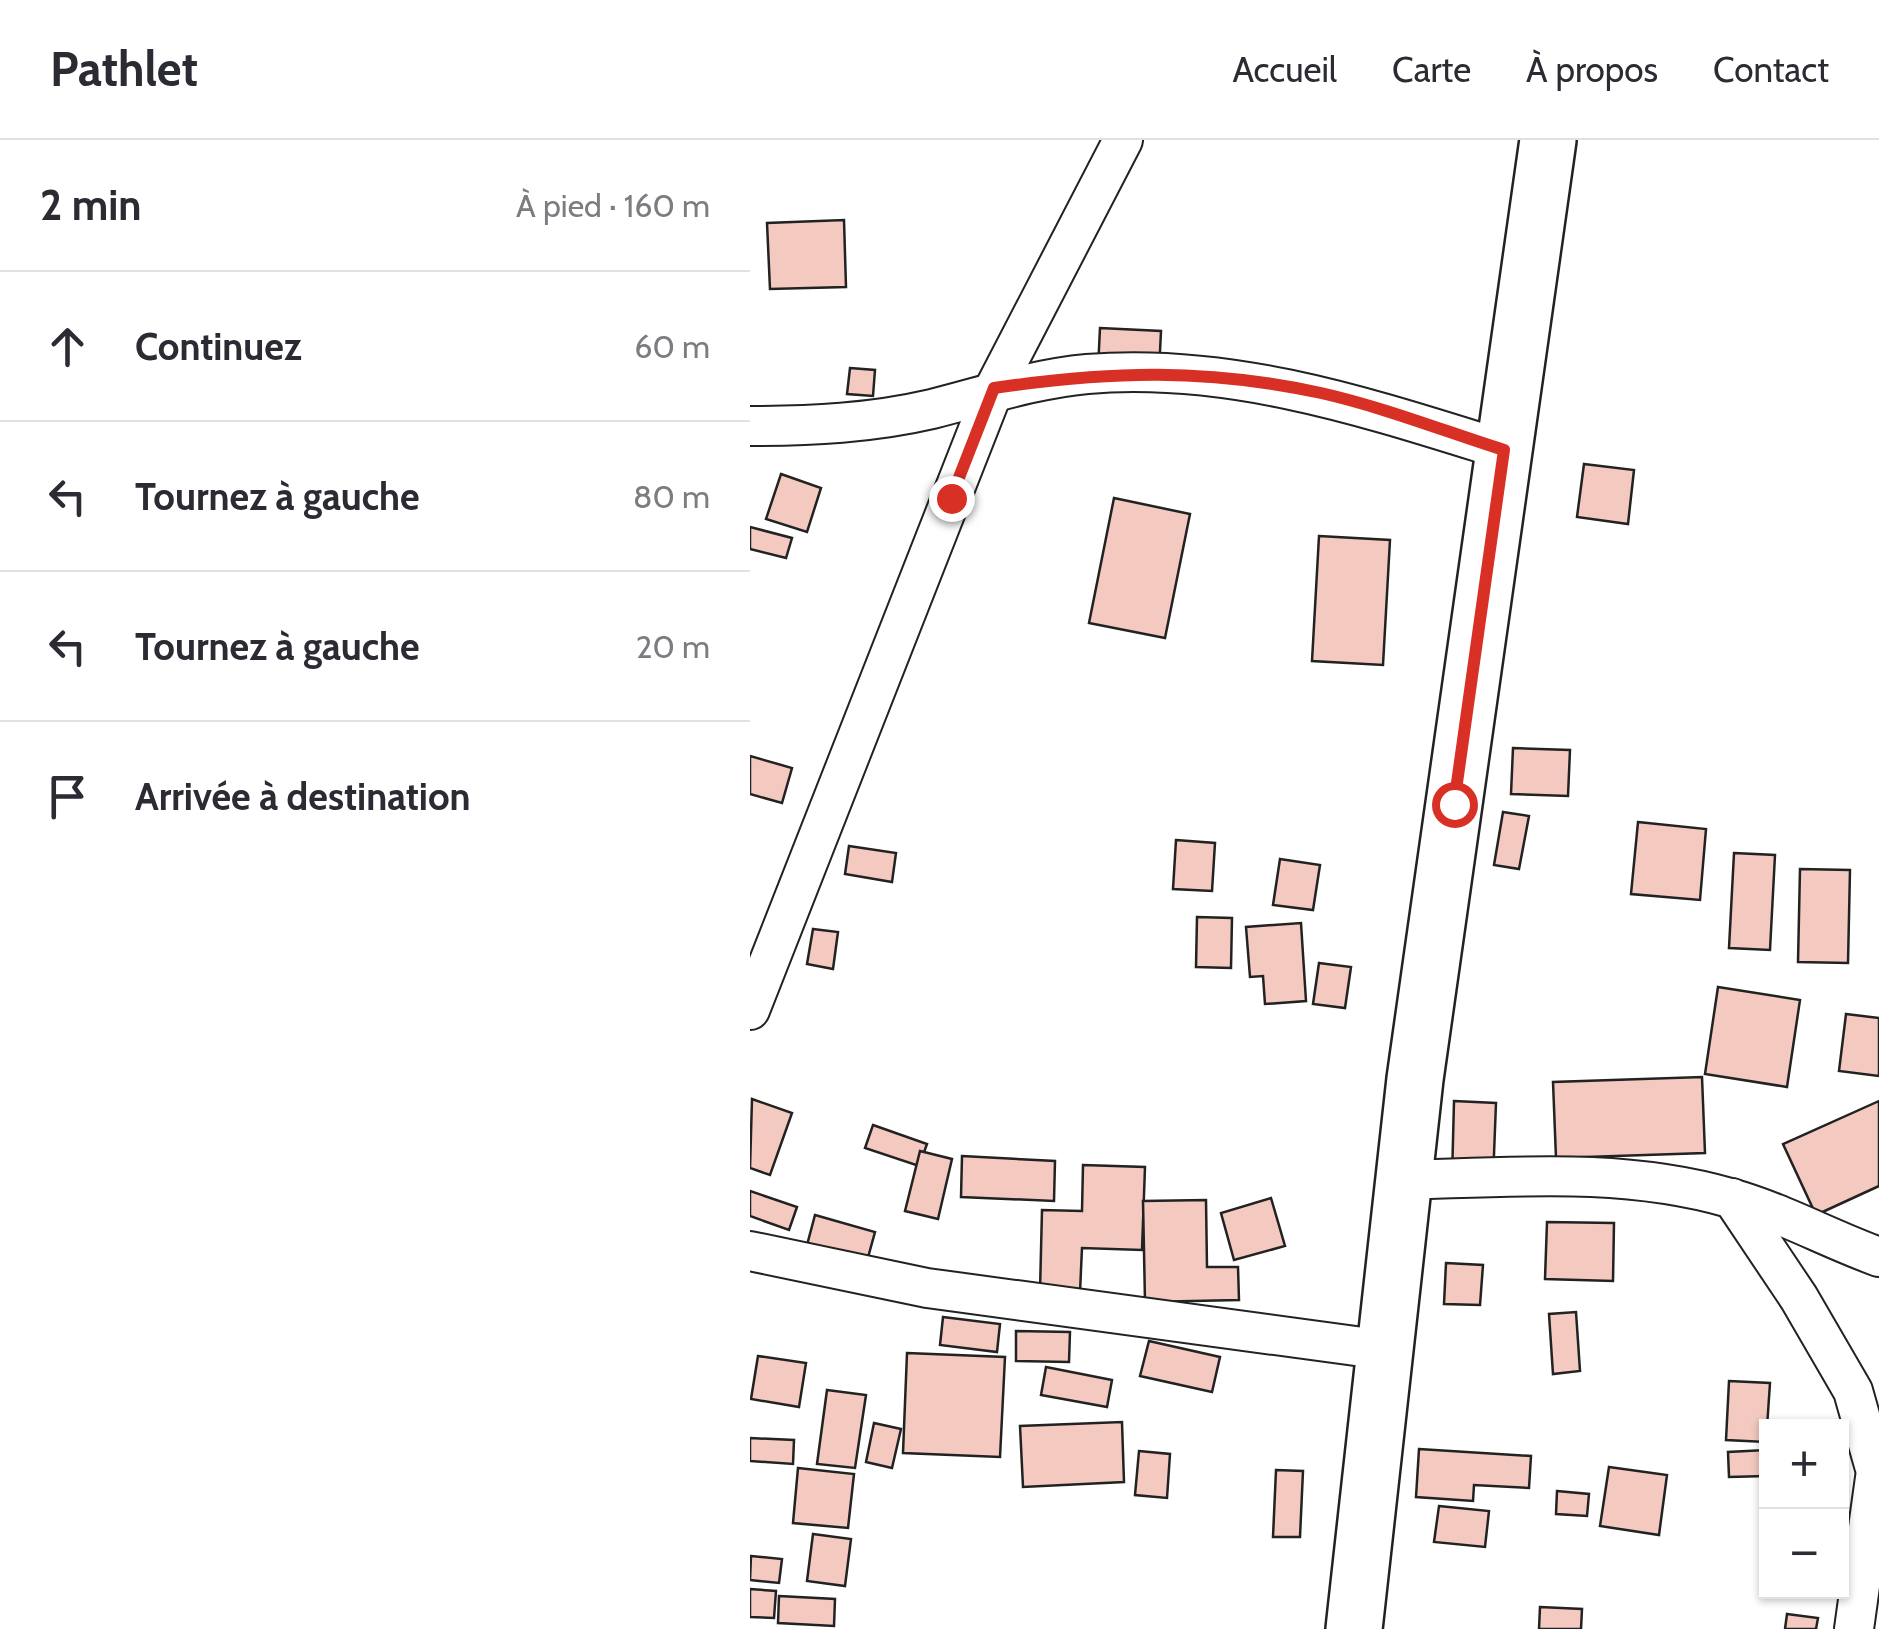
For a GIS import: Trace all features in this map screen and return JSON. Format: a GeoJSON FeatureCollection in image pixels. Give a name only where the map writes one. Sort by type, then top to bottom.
{"type":"FeatureCollection","features":[{"type":"Feature","properties":{"kind":"main road"},"geometry":{"type":"LineString","coordinates":[[1354,1629],[1403,1180],[1548,140]]}},
{"type":"Feature","properties":{"kind":"street"},"geometry":{"type":"LineString","coordinates":[[750,1010],[994,388],[1123,140]]}},
{"type":"Feature","properties":{"kind":"street"},"geometry":{"type":"LineString","coordinates":[[750,426],[862,422],[933,408],[994,388],[1088,374],[1188,374],[1322,394],[1504,450]]}},
{"type":"Feature","properties":{"kind":"street"},"geometry":{"type":"LineString","coordinates":[[1403,1180],[1579,1174],[1656,1182],[1732,1198],[1879,1258]]}},
{"type":"Feature","properties":{"kind":"street"},"geometry":{"type":"LineString","coordinates":[[1732,1198],[1799,1298],[1853,1391],[1877,1457],[1854,1629]]}},
{"type":"Feature","properties":{"kind":"street"},"geometry":{"type":"LineString","coordinates":[[750,1251],[927,1288],[1385,1350]]}},
{"type":"Feature","properties":{"kind":"building"},"geometry":{"type":"Polygon","coordinates":[[[844,220],[846,287],[770,289],[767,223],[844,220]]]}},
{"type":"Feature","properties":{"kind":"building"},"geometry":{"type":"Polygon","coordinates":[[[1100,328],[1161,331],[1159,372],[1098,369],[1100,328]]]}},
{"type":"Feature","properties":{"kind":"building"},"geometry":{"type":"Polygon","coordinates":[[[850,368],[875,370],[873,396],[847,394],[850,368]]]}},
{"type":"Feature","properties":{"kind":"building"},"geometry":{"type":"Polygon","coordinates":[[[1584,464],[1634,470],[1628,524],[1577,517],[1584,464]]]}},
{"type":"Feature","properties":{"kind":"building"},"geometry":{"type":"Polygon","coordinates":[[[781,474],[821,488],[807,532],[766,519],[781,474]]]}},
{"type":"Feature","properties":{"kind":"building"},"geometry":{"type":"Polygon","coordinates":[[[1114,498],[1190,514],[1165,638],[1089,623],[1114,498]]]}},
{"type":"Feature","properties":{"kind":"building"},"geometry":{"type":"Polygon","coordinates":[[[750,527],[792,538],[786,558],[750,549],[750,527]]]}},
{"type":"Feature","properties":{"kind":"building"},"geometry":{"type":"Polygon","coordinates":[[[1319,536],[1390,540],[1383,665],[1312,661],[1319,536]]]}},
{"type":"Feature","properties":{"kind":"building"},"geometry":{"type":"Polygon","coordinates":[[[1513,748],[1570,750],[1568,796],[1511,794],[1513,748]]]}},
{"type":"Feature","properties":{"kind":"building"},"geometry":{"type":"Polygon","coordinates":[[[750,756],[792,768],[782,803],[750,794],[750,756]]]}},
{"type":"Feature","properties":{"kind":"building"},"geometry":{"type":"Polygon","coordinates":[[[1503,812],[1529,816],[1519,869],[1494,865],[1503,812]]]}},
{"type":"Feature","properties":{"kind":"building"},"geometry":{"type":"Polygon","coordinates":[[[1638,822],[1706,829],[1700,900],[1631,894],[1638,822]]]}},
{"type":"Feature","properties":{"kind":"building"},"geometry":{"type":"Polygon","coordinates":[[[1176,840],[1215,843],[1212,891],[1173,889],[1176,840]]]}},
{"type":"Feature","properties":{"kind":"building"},"geometry":{"type":"Polygon","coordinates":[[[849,846],[896,853],[892,882],[845,874],[849,846]]]}},
{"type":"Feature","properties":{"kind":"building"},"geometry":{"type":"Polygon","coordinates":[[[1734,853],[1775,855],[1770,950],[1729,948],[1734,853]]]}},
{"type":"Feature","properties":{"kind":"building"},"geometry":{"type":"Polygon","coordinates":[[[1280,859],[1320,865],[1313,910],[1273,905],[1280,859]]]}},
{"type":"Feature","properties":{"kind":"building"},"geometry":{"type":"Polygon","coordinates":[[[1800,869],[1850,870],[1848,963],[1798,962],[1800,869]]]}},
{"type":"Feature","properties":{"kind":"building"},"geometry":{"type":"Polygon","coordinates":[[[1197,917],[1232,918],[1231,968],[1196,967],[1197,917]]]}},
{"type":"Feature","properties":{"kind":"building"},"geometry":{"type":"Polygon","coordinates":[[[1301,923],[1306,1001],[1265,1004],[1263,976],[1250,977],[1246,927],[1301,923]]]}},
{"type":"Feature","properties":{"kind":"building"},"geometry":{"type":"Polygon","coordinates":[[[813,929],[838,932],[833,969],[807,964],[813,929]]]}},
{"type":"Feature","properties":{"kind":"building"},"geometry":{"type":"Polygon","coordinates":[[[1319,963],[1351,967],[1345,1008],[1313,1004],[1319,963]]]}},
{"type":"Feature","properties":{"kind":"building"},"geometry":{"type":"Polygon","coordinates":[[[1718,987],[1800,1000],[1787,1087],[1705,1074],[1718,987]]]}},
{"type":"Feature","properties":{"kind":"building"},"geometry":{"type":"Polygon","coordinates":[[[1846,1014],[1879,1018],[1879,1076],[1839,1071],[1846,1014]]]}},
{"type":"Feature","properties":{"kind":"building"},"geometry":{"type":"Polygon","coordinates":[[[1702,1077],[1705,1153],[1556,1158],[1553,1082],[1702,1077]]]}},
{"type":"Feature","properties":{"kind":"building"},"geometry":{"type":"Polygon","coordinates":[[[752,1099],[792,1113],[770,1175],[750,1168],[752,1099]]]}},
{"type":"Feature","properties":{"kind":"building"},"geometry":{"type":"Polygon","coordinates":[[[1454,1101],[1496,1103],[1493,1180],[1452,1179],[1454,1101]]]}},
{"type":"Feature","properties":{"kind":"building"},"geometry":{"type":"Polygon","coordinates":[[[1879,1101],[1879,1186],[1816,1215],[1783,1144],[1879,1101]]]}},
{"type":"Feature","properties":{"kind":"building"},"geometry":{"type":"Polygon","coordinates":[[[873,1125],[927,1144],[919,1166],[865,1148],[873,1125]]]}},
{"type":"Feature","properties":{"kind":"building"},"geometry":{"type":"Polygon","coordinates":[[[920,1151],[952,1159],[938,1219],[905,1211],[920,1151]]]}},
{"type":"Feature","properties":{"kind":"building"},"geometry":{"type":"Polygon","coordinates":[[[962,1156],[1055,1161],[1054,1201],[961,1197],[962,1156]]]}},
{"type":"Feature","properties":{"kind":"building"},"geometry":{"type":"Polygon","coordinates":[[[1083,1165],[1145,1167],[1142,1250],[1082,1248],[1080,1292],[1040,1291],[1042,1210],[1082,1211],[1083,1165]]]}},
{"type":"Feature","properties":{"kind":"building"},"geometry":{"type":"Polygon","coordinates":[[[750,1191],[797,1207],[789,1230],[750,1216],[750,1191]]]}},
{"type":"Feature","properties":{"kind":"building"},"geometry":{"type":"Polygon","coordinates":[[[1271,1198],[1285,1246],[1234,1260],[1221,1213],[1271,1198]]]}},
{"type":"Feature","properties":{"kind":"building"},"geometry":{"type":"Polygon","coordinates":[[[1206,1200],[1207,1267],[1238,1267],[1239,1300],[1145,1302],[1143,1201],[1206,1200]]]}},
{"type":"Feature","properties":{"kind":"building"},"geometry":{"type":"Polygon","coordinates":[[[815,1215],[875,1232],[867,1261],[807,1245],[815,1215]]]}},
{"type":"Feature","properties":{"kind":"building"},"geometry":{"type":"Polygon","coordinates":[[[1547,1222],[1614,1223],[1613,1281],[1545,1279],[1547,1222]]]}},
{"type":"Feature","properties":{"kind":"building"},"geometry":{"type":"Polygon","coordinates":[[[1446,1263],[1483,1265],[1480,1305],[1444,1304],[1446,1263]]]}},
{"type":"Feature","properties":{"kind":"building"},"geometry":{"type":"Polygon","coordinates":[[[1576,1312],[1580,1371],[1553,1374],[1549,1314],[1576,1312]]]}},
{"type":"Feature","properties":{"kind":"building"},"geometry":{"type":"Polygon","coordinates":[[[943,1317],[1000,1324],[997,1352],[940,1345],[943,1317]]]}},
{"type":"Feature","properties":{"kind":"building"},"geometry":{"type":"Polygon","coordinates":[[[1016,1331],[1070,1332],[1069,1362],[1016,1361],[1016,1331]]]}},
{"type":"Feature","properties":{"kind":"building"},"geometry":{"type":"Polygon","coordinates":[[[1149,1341],[1220,1357],[1212,1392],[1140,1376],[1149,1341]]]}},
{"type":"Feature","properties":{"kind":"building"},"geometry":{"type":"Polygon","coordinates":[[[907,1353],[1005,1357],[1000,1457],[903,1453],[907,1353]]]}},
{"type":"Feature","properties":{"kind":"building"},"geometry":{"type":"Polygon","coordinates":[[[758,1356],[806,1363],[799,1407],[751,1399],[758,1356]]]}},
{"type":"Feature","properties":{"kind":"building"},"geometry":{"type":"Polygon","coordinates":[[[1046,1367],[1112,1380],[1107,1407],[1041,1395],[1046,1367]]]}},
{"type":"Feature","properties":{"kind":"building"},"geometry":{"type":"Polygon","coordinates":[[[1729,1381],[1770,1383],[1768,1419],[1759,1419],[1759,1442],[1726,1440],[1729,1381]]]}},
{"type":"Feature","properties":{"kind":"building"},"geometry":{"type":"Polygon","coordinates":[[[827,1390],[866,1395],[855,1468],[817,1464],[827,1390]]]}},
{"type":"Feature","properties":{"kind":"building"},"geometry":{"type":"Polygon","coordinates":[[[1122,1422],[1124,1482],[1023,1487],[1020,1426],[1122,1422]]]}},
{"type":"Feature","properties":{"kind":"building"},"geometry":{"type":"Polygon","coordinates":[[[874,1423],[901,1429],[892,1468],[866,1462],[874,1423]]]}},
{"type":"Feature","properties":{"kind":"building"},"geometry":{"type":"Polygon","coordinates":[[[750,1438],[794,1440],[793,1464],[750,1461],[750,1438]]]}},
{"type":"Feature","properties":{"kind":"building"},"geometry":{"type":"Polygon","coordinates":[[[1419,1449],[1531,1456],[1529,1488],[1474,1485],[1473,1501],[1416,1497],[1419,1449]]]}},
{"type":"Feature","properties":{"kind":"building"},"geometry":{"type":"Polygon","coordinates":[[[1759,1450],[1759,1476],[1729,1477],[1728,1452],[1759,1450]]]}},
{"type":"Feature","properties":{"kind":"building"},"geometry":{"type":"Polygon","coordinates":[[[1139,1451],[1170,1454],[1167,1498],[1135,1495],[1139,1451]]]}},
{"type":"Feature","properties":{"kind":"building"},"geometry":{"type":"Polygon","coordinates":[[[1609,1467],[1667,1475],[1659,1535],[1600,1526],[1609,1467]]]}},
{"type":"Feature","properties":{"kind":"building"},"geometry":{"type":"Polygon","coordinates":[[[798,1468],[854,1474],[848,1528],[793,1523],[798,1468]]]}},
{"type":"Feature","properties":{"kind":"building"},"geometry":{"type":"Polygon","coordinates":[[[1276,1470],[1303,1471],[1300,1537],[1273,1537],[1276,1470]]]}},
{"type":"Feature","properties":{"kind":"building"},"geometry":{"type":"Polygon","coordinates":[[[1557,1491],[1589,1494],[1587,1516],[1556,1514],[1557,1491]]]}},
{"type":"Feature","properties":{"kind":"building"},"geometry":{"type":"Polygon","coordinates":[[[1439,1506],[1489,1511],[1485,1547],[1434,1542],[1439,1506]]]}},
{"type":"Feature","properties":{"kind":"building"},"geometry":{"type":"Polygon","coordinates":[[[813,1534],[851,1539],[845,1586],[807,1581],[813,1534]]]}},
{"type":"Feature","properties":{"kind":"building"},"geometry":{"type":"Polygon","coordinates":[[[751,1556],[782,1559],[779,1583],[750,1580],[751,1556]]]}},
{"type":"Feature","properties":{"kind":"building"},"geometry":{"type":"Polygon","coordinates":[[[750,1589],[776,1591],[774,1618],[750,1617],[750,1589]]]}},
{"type":"Feature","properties":{"kind":"building"},"geometry":{"type":"Polygon","coordinates":[[[779,1596],[835,1599],[834,1626],[778,1623],[779,1596]]]}},
{"type":"Feature","properties":{"kind":"building"},"geometry":{"type":"Polygon","coordinates":[[[1540,1607],[1582,1609],[1581,1629],[1539,1629],[1540,1607]]]}},
{"type":"Feature","properties":{"kind":"building"},"geometry":{"type":"Polygon","coordinates":[[[1787,1614],[1818,1618],[1816,1629],[1785,1629],[1787,1614]]]}},
{"type":"Feature","properties":{"kind":"route"},"geometry":{"type":"LineString","coordinates":[[951,498],[994,388],[1088,374],[1188,374],[1322,394],[1504,450],[1454,804]]}}]}
